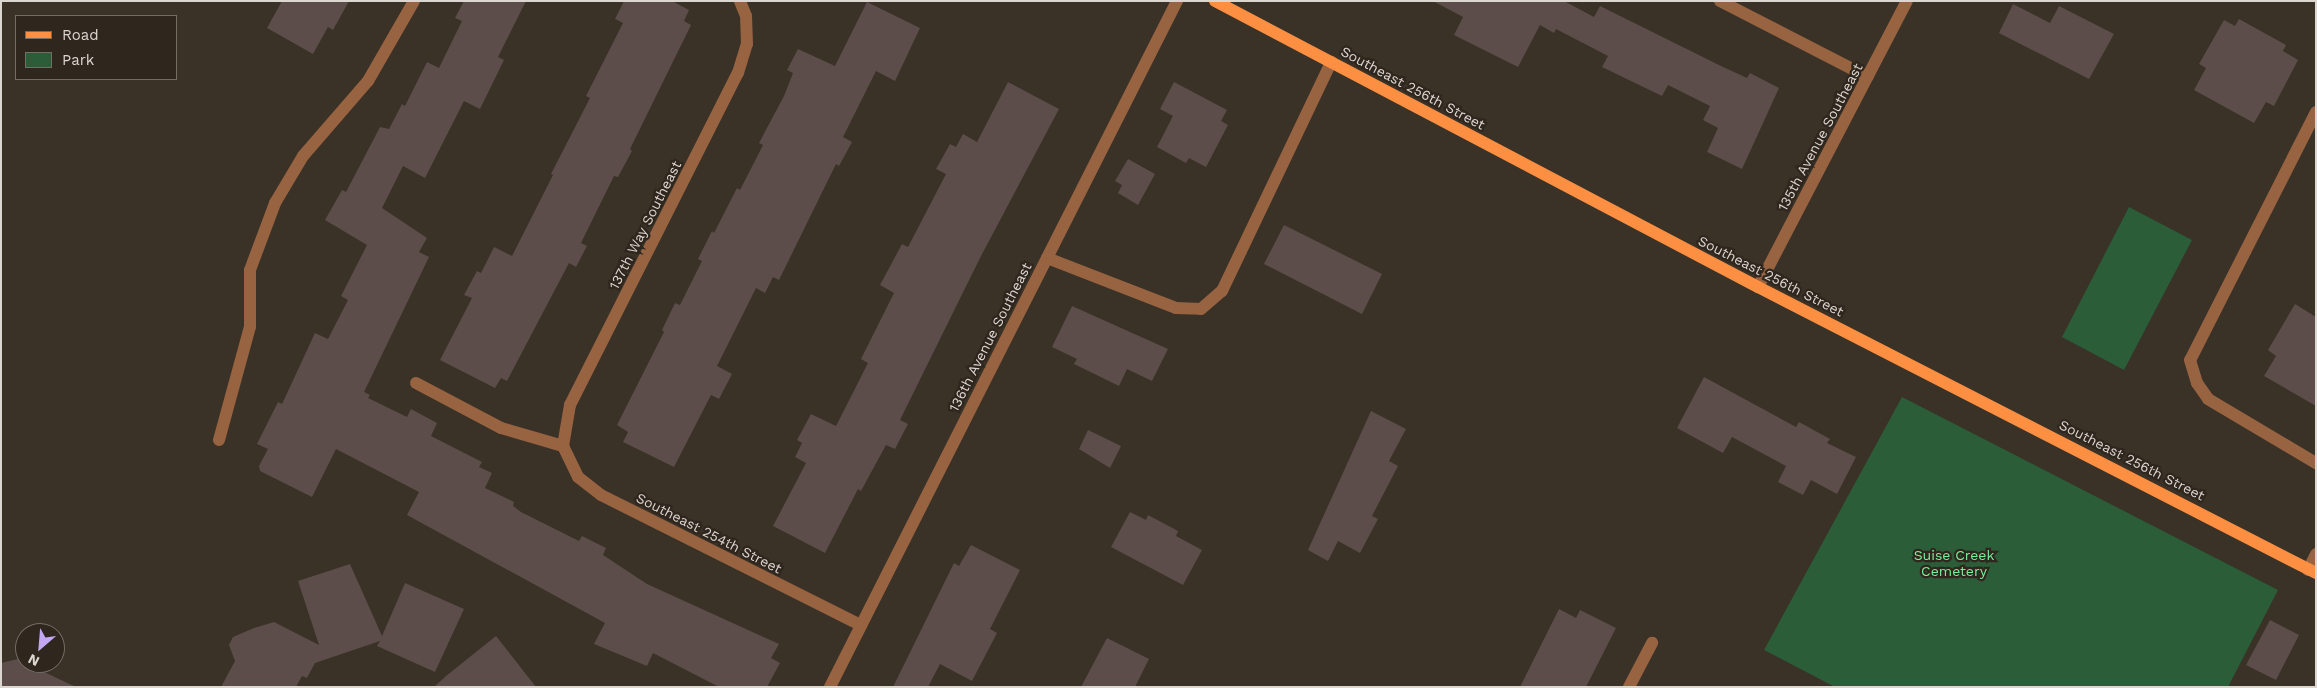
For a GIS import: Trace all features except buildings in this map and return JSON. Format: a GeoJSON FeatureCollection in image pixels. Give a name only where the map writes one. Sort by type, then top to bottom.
{"type":"FeatureCollection","features":[{"type":"Feature","properties":{"kind":"main road","name":"Southeast 256th Street"},"geometry":{"type":"LineString","coordinates":[[1215,1],[1758,287],[2312,571]]}},
{"type":"Feature","properties":{"kind":"street"},"geometry":{"type":"LineString","coordinates":[[219,440],[250,327],[250,270],[275,202],[303,156],[368,80],[414,1]]}},
{"type":"Feature","properties":{"kind":"street","name":"137th Way Southeast"},"geometry":{"type":"LineString","coordinates":[[563,446],[570,405],[738,73],[747,44],[746,16],[740,1]]}},
{"type":"Feature","properties":{"kind":"street","name":"136th Avenue Southeast"},"geometry":{"type":"LineString","coordinates":[[830,687],[1177,1]]}},
{"type":"Feature","properties":{"kind":"street"},"geometry":{"type":"LineString","coordinates":[[1720,1],[1868,77]]}},
{"type":"Feature","properties":{"kind":"street","name":"135th Avenue Southeast"},"geometry":{"type":"LineString","coordinates":[[1758,287],[1907,1]]}},
{"type":"Feature","properties":{"kind":"street"},"geometry":{"type":"LineString","coordinates":[[1047,258],[1176,308],[1201,309],[1222,291],[1331,62]]}},
{"type":"Feature","properties":{"kind":"street"},"geometry":{"type":"LineString","coordinates":[[2316,112],[2190,360],[2197,383],[2208,399],[2316,463]]}},
{"type":"Feature","properties":{"kind":"street"},"geometry":{"type":"LineString","coordinates":[[416,383],[501,428],[563,446]]}},
{"type":"Feature","properties":{"kind":"street","name":"Southeast 254th Street"},"geometry":{"type":"LineString","coordinates":[[563,446],[578,478],[601,495],[861,625]]}},
{"type":"Feature","properties":{"kind":"street"},"geometry":{"type":"LineString","coordinates":[[2312,571],[2316,554]]}},
{"type":"Feature","properties":{"kind":"street"},"geometry":{"type":"LineString","coordinates":[[1628,687],[1652,643]]}},
{"type":"Feature","properties":{"kind":"green space"},"geometry":{"type":"Polygon","coordinates":[[[2129,207],[2192,240],[2124,370],[2062,337],[2129,207]]]}},
{"type":"Feature","properties":{"kind":"green space","name":"Suise Creek Cemetery"},"geometry":{"type":"Polygon","coordinates":[[[1902,397],[2278,590],[2228,687],[1835,687],[1764,650],[1902,397]]]}}]}
